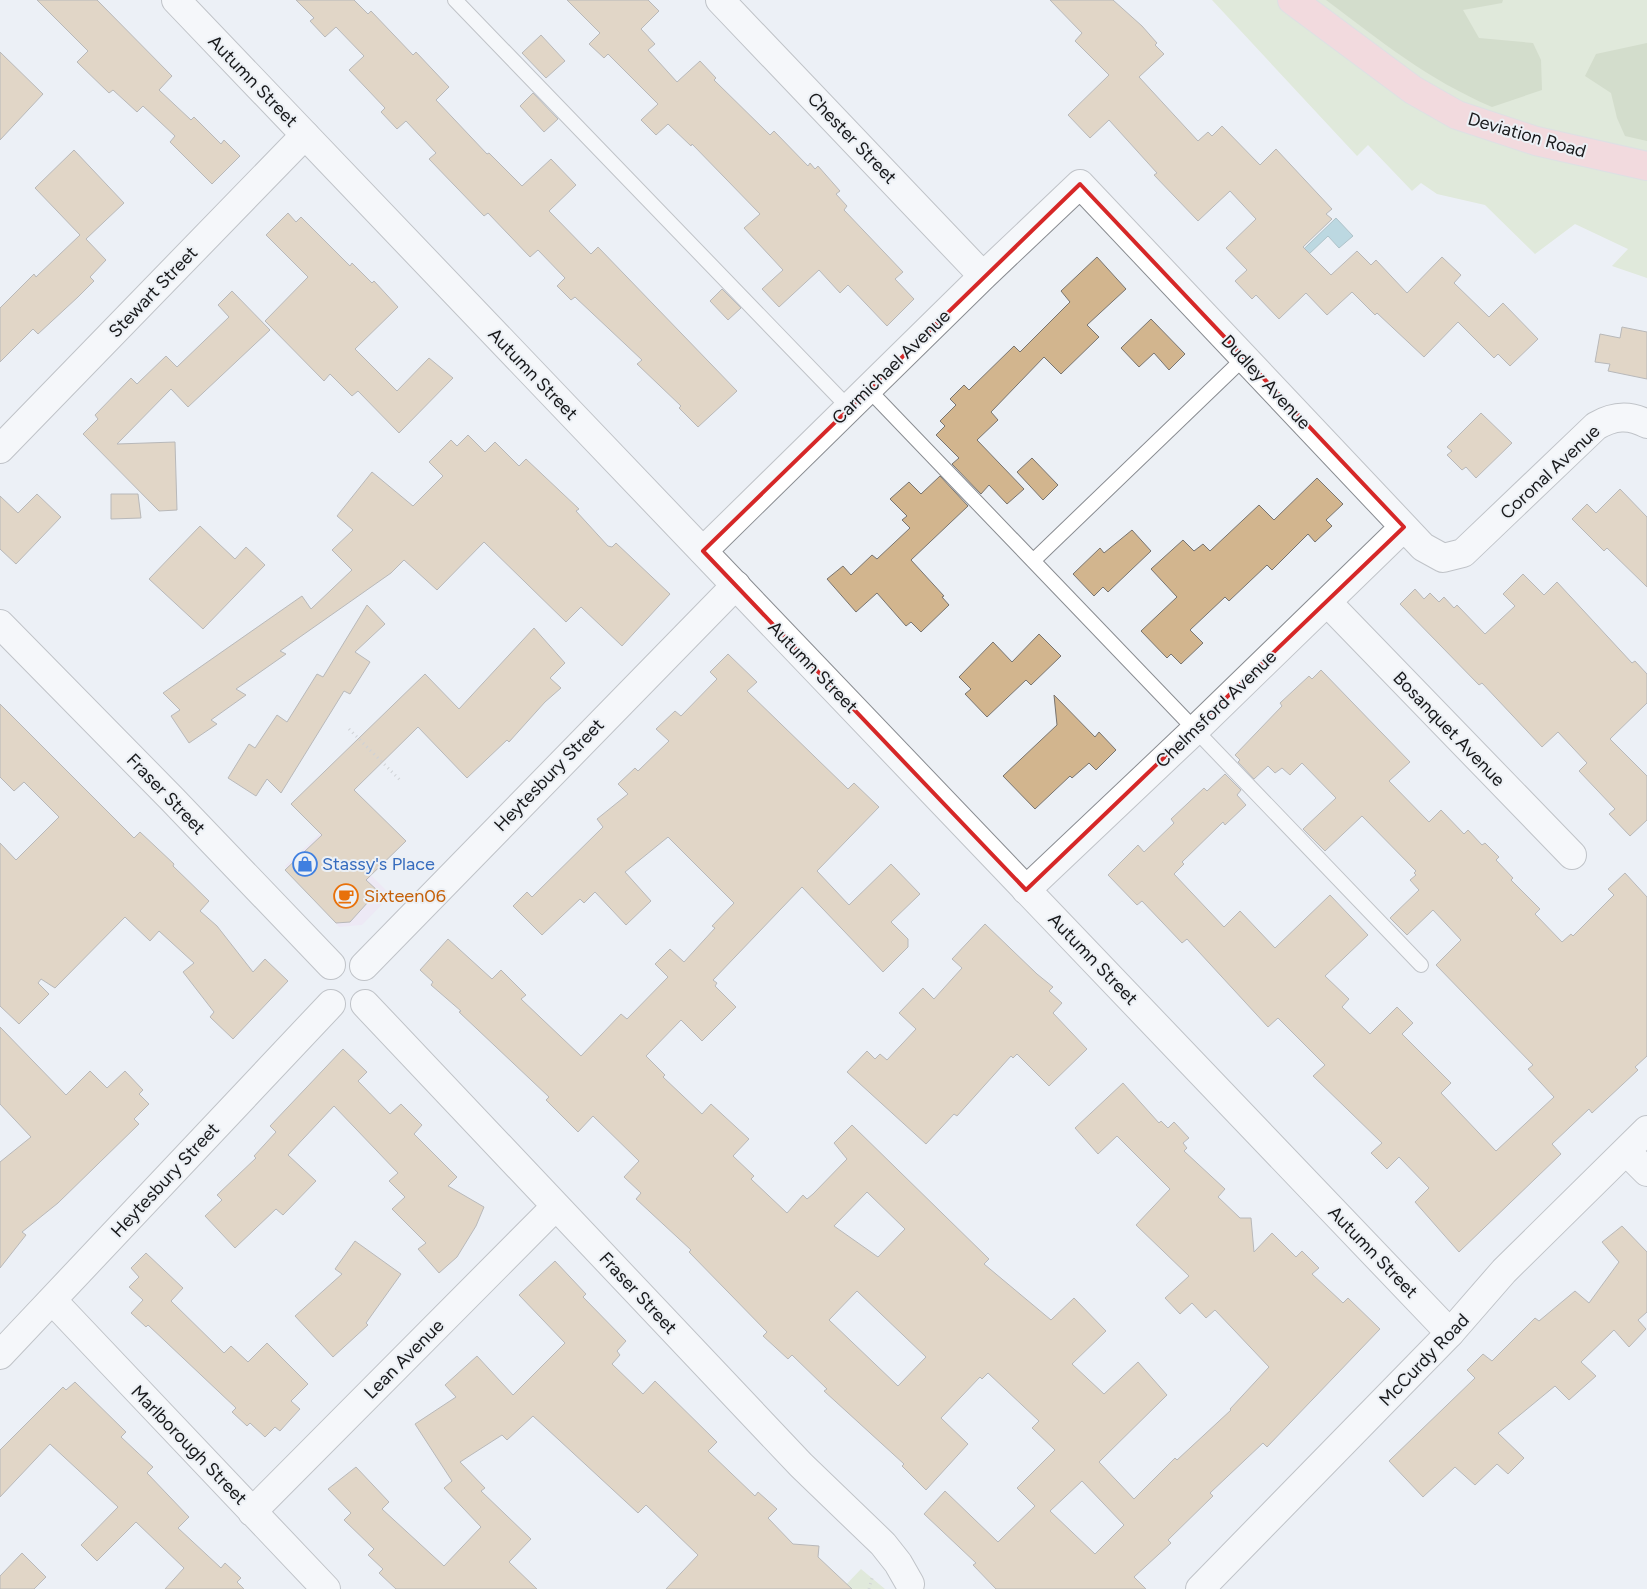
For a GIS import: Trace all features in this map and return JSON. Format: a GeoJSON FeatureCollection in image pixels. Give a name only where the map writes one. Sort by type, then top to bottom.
{"type":"FeatureCollection","features":[{"type":"Feature","properties":{"kind":"main road","name":"Deviation Road"},"geometry":{"type":"LineString","coordinates":[[1292,0],[1413,90],[1457,115],[1536,141],[1647,166]]}},
{"type":"Feature","properties":{"kind":"street","name":"Autumn Street"},"geometry":{"type":"LineString","coordinates":[[176,0],[1450,1333]]}},
{"type":"Feature","properties":{"kind":"street","name":"Chester Street"},"geometry":{"type":"LineString","coordinates":[[720,0],[983,276]]}},
{"type":"Feature","properties":{"kind":"street","name":"Stewart Street"},"geometry":{"type":"LineString","coordinates":[[0,449],[305,135]]}},
{"type":"Feature","properties":{"kind":"street","name":"Carmichael Avenue"},"geometry":{"type":"LineString","coordinates":[[703,551],[983,276],[1080,184]]}},
{"type":"Feature","properties":{"kind":"street","name":"Dudley Avenue"},"geometry":{"type":"LineString","coordinates":[[1080,184],[1423,548],[1443,558],[1463,553]]}},
{"type":"Feature","properties":{"kind":"street","name":"Coronal Avenue"},"geometry":{"type":"LineString","coordinates":[[1463,553],[1596,426],[1612,419],[1624,417],[1647,424]]}},
{"type":"Feature","properties":{"kind":"street","name":"Chelmsford Avenue"},"geometry":{"type":"LineString","coordinates":[[1026,890],[1195,730],[1404,527]]}},
{"type":"Feature","properties":{"kind":"street","name":"Heytesbury Street"},"geometry":{"type":"LineString","coordinates":[[364,966],[736,585]]}},
{"type":"Feature","properties":{"kind":"street","name":"Bosanquet Avenue"},"geometry":{"type":"LineString","coordinates":[[1327,602],[1572,856]]}},
{"type":"Feature","properties":{"kind":"street","name":"Fraser Street"},"geometry":{"type":"LineString","coordinates":[[2,630],[172,798],[331,965]]}},
{"type":"Feature","properties":{"kind":"street"},"geometry":{"type":"LineString","coordinates":[[351,960],[364,966],[372,980],[372,989],[365,1004],[359,1008],[344,1010],[330,1004],[322,989],[325,972],[331,965],[351,960]]}},
{"type":"Feature","properties":{"kind":"street","name":"Heytesbury Street"},"geometry":{"type":"LineString","coordinates":[[0,1355],[330,1004]]}},
{"type":"Feature","properties":{"kind":"street","name":"Fraser Street"},"geometry":{"type":"LineString","coordinates":[[365,1004],[801,1465],[882,1544],[898,1563],[910,1584]]}},
{"type":"Feature","properties":{"kind":"street","name":"McCurdy Road"},"geometry":{"type":"LineString","coordinates":[[1200,1589],[1450,1333],[1495,1280],[1647,1130]]}},
{"type":"Feature","properties":{"kind":"street"},"geometry":{"type":"LineString","coordinates":[[1626,1151],[1647,1172]]}},
{"type":"Feature","properties":{"kind":"street","name":"Lean Avenue"},"geometry":{"type":"LineString","coordinates":[[252,1512],[556,1206]]}},
{"type":"Feature","properties":{"kind":"street","name":"Marlborough Street"},"geometry":{"type":"LineString","coordinates":[[52,1300],[326,1589]]}},
{"type":"Feature","properties":{"kind":"lane"},"geometry":{"type":"LineString","coordinates":[[455,0],[858,398],[1033,561],[1421,965]]}},
{"type":"Feature","properties":{"kind":"lane"},"geometry":{"type":"LineString","coordinates":[[1033,561],[1244,358]]}},
{"type":"Feature","properties":{"kind":"path"},"geometry":{"type":"LineString","coordinates":[[349,730],[401,781]]}},
{"type":"Feature","properties":{"kind":"highlighted area"},"geometry":{"type":"Polygon","coordinates":[[[1080,184],[1404,527],[1026,890],[703,551],[1080,184]]]}},
{"type":"Feature","properties":{"kind":"shaded area"},"geometry":{"type":"Polygon","coordinates":[[[325,829],[391,895],[362,925],[339,927],[285,866],[325,829]]]}},
{"type":"Feature","properties":{"kind":"green space"},"geometry":{"type":"Polygon","coordinates":[[[1212,0],[1647,0],[1647,278],[1612,266],[1628,249],[1575,224],[1535,254],[1485,205],[1437,194],[1421,183],[1412,191],[1368,145],[1357,156],[1212,0]]]}},
{"type":"Feature","properties":{"kind":"green space"},"geometry":{"type":"Polygon","coordinates":[[[1326,0],[1503,0],[1502,3],[1463,10],[1479,38],[1533,43],[1541,60],[1542,90],[1492,107],[1426,72],[1326,0]]]}},
{"type":"Feature","properties":{"kind":"green space"},"geometry":{"type":"Polygon","coordinates":[[[1647,43],[1647,141],[1625,136],[1617,118],[1611,93],[1585,76],[1596,54],[1647,43]]]}},
{"type":"Feature","properties":{"kind":"green space"},"geometry":{"type":"Polygon","coordinates":[[[861,1569],[885,1589],[842,1589],[861,1569]]]}},
{"type":"Feature","properties":{"kind":"water"},"geometry":{"type":"Polygon","coordinates":[[[1336,218],[1353,236],[1339,248],[1328,236],[1287,275],[1282,270],[1336,218]]]}},
{"type":"Feature","properties":{"kind":"building"},"geometry":{"type":"Polygon","coordinates":[[[37,0],[97,0],[172,76],[159,90],[191,120],[194,117],[221,144],[224,140],[240,156],[212,184],[170,142],[175,136],[143,106],[137,112],[113,90],[109,93],[77,62],[88,51],[37,0]]]}},
{"type":"Feature","properties":{"kind":"building"},"geometry":{"type":"Polygon","coordinates":[[[296,0],[354,0],[368,14],[371,11],[413,55],[416,52],[449,87],[436,100],[487,154],[489,153],[522,186],[551,159],[576,185],[549,211],[591,254],[598,247],[737,391],[698,427],[679,408],[681,406],[637,364],[642,360],[575,297],[571,300],[557,286],[565,278],[538,250],[530,257],[488,213],[484,216],[429,159],[436,153],[406,121],[397,129],[381,112],[385,108],[349,70],[364,56],[336,27],[325,37],[310,21],[314,18],[296,0]]]}},
{"type":"Feature","properties":{"kind":"building"},"geometry":{"type":"Polygon","coordinates":[[[567,0],[648,0],[659,11],[641,29],[655,44],[648,50],[677,82],[700,61],[716,78],[714,80],[770,135],[774,131],[808,166],[810,163],[815,169],[818,166],[840,191],[836,194],[847,206],[844,210],[903,272],[895,279],[914,299],[887,326],[848,285],[840,293],[819,270],[779,307],[762,289],[783,270],[744,228],[760,214],[692,144],[691,146],[668,124],[656,135],[641,120],[658,104],[608,54],[604,58],[589,44],[600,33],[567,0]]]}},
{"type":"Feature","properties":{"kind":"building"},"geometry":{"type":"Polygon","coordinates":[[[1050,0],[1113,0],[1142,26],[1157,43],[1155,45],[1164,54],[1139,77],[1198,141],[1208,132],[1212,136],[1222,126],[1260,165],[1276,149],[1332,209],[1326,214],[1332,219],[1303,247],[1331,275],[1357,251],[1371,265],[1376,260],[1407,293],[1442,257],[1461,275],[1454,283],[1489,317],[1503,303],[1538,339],[1510,366],[1498,354],[1494,358],[1458,322],[1424,357],[1377,313],[1375,315],[1352,292],[1327,315],[1306,293],[1279,319],[1256,295],[1252,299],[1235,281],[1247,270],[1226,248],[1256,219],[1230,191],[1198,221],[1154,175],[1157,173],[1109,120],[1090,138],[1068,115],[1109,75],[1075,41],[1082,33],[1050,0]]]}},
{"type":"Feature","properties":{"kind":"building"},"geometry":{"type":"Polygon","coordinates":[[[541,35],[565,61],[546,78],[522,53],[541,35]]]}},
{"type":"Feature","properties":{"kind":"building"},"geometry":{"type":"Polygon","coordinates":[[[0,52],[43,94],[0,140],[0,52]]]}},
{"type":"Feature","properties":{"kind":"building"},"geometry":{"type":"Polygon","coordinates":[[[533,93],[558,119],[544,132],[520,106],[533,93]]]}},
{"type":"Feature","properties":{"kind":"building"},"geometry":{"type":"Polygon","coordinates":[[[74,150],[124,203],[86,239],[106,260],[90,277],[94,281],[78,297],[38,334],[33,329],[0,362],[0,308],[34,274],[36,277],[80,235],[35,188],[74,150]]]}},
{"type":"Feature","properties":{"kind":"building"},"geometry":{"type":"Polygon","coordinates":[[[288,213],[296,222],[301,217],[350,266],[352,263],[372,283],[374,281],[398,307],[355,349],[397,391],[429,358],[453,378],[399,433],[358,391],[352,396],[330,374],[324,381],[265,321],[308,277],[266,235],[288,213]]]}},
{"type":"Feature","properties":{"kind":"building"},"geometry":{"type":"Polygon","coordinates":[[[1097,257],[1126,289],[1087,325],[1099,337],[1061,374],[1044,357],[991,412],[998,420],[977,440],[1024,489],[1007,504],[989,485],[981,494],[952,464],[959,458],[936,435],[945,426],[940,421],[956,405],[950,399],[964,385],[969,390],[1014,346],[1020,352],[1070,302],[1061,291],[1097,257]]]}},
{"type":"Feature","properties":{"kind":"building"},"geometry":{"type":"Polygon","coordinates":[[[722,289],[741,308],[728,320],[710,301],[722,289]]]}},
{"type":"Feature","properties":{"kind":"building"},"geometry":{"type":"Polygon","coordinates":[[[232,291],[270,330],[188,407],[171,389],[117,444],[175,442],[177,510],[159,511],[83,434],[98,419],[95,415],[131,378],[137,384],[166,356],[177,367],[229,317],[218,305],[232,291]]]}},
{"type":"Feature","properties":{"kind":"building"},"geometry":{"type":"Polygon","coordinates":[[[1151,319],[1185,354],[1169,370],[1154,353],[1139,367],[1121,348],[1151,319]]]}},
{"type":"Feature","properties":{"kind":"building"},"geometry":{"type":"Polygon","coordinates":[[[1622,327],[1647,332],[1647,379],[1608,371],[1610,364],[1595,362],[1600,334],[1620,338],[1622,327]]]}},
{"type":"Feature","properties":{"kind":"building"},"geometry":{"type":"Polygon","coordinates":[[[1481,413],[1512,443],[1476,478],[1466,467],[1462,470],[1447,455],[1452,451],[1447,447],[1481,413]]]}},
{"type":"Feature","properties":{"kind":"building"},"geometry":{"type":"Polygon","coordinates":[[[468,435],[485,452],[495,442],[519,466],[526,459],[579,509],[576,511],[608,546],[612,547],[616,543],[670,594],[622,646],[581,607],[566,622],[484,542],[437,590],[404,560],[391,573],[280,651],[286,654],[236,689],[246,695],[211,720],[217,724],[189,743],[171,716],[180,710],[163,693],[302,596],[311,609],[352,570],[332,550],[353,530],[337,516],[372,472],[413,506],[443,476],[429,462],[451,440],[457,446],[468,435]]]}},
{"type":"Feature","properties":{"kind":"building"},"geometry":{"type":"Polygon","coordinates":[[[1032,458],[1058,485],[1043,500],[1017,472],[1032,458]]]}},
{"type":"Feature","properties":{"kind":"building"},"geometry":{"type":"Polygon","coordinates":[[[940,476],[968,506],[911,560],[944,596],[942,597],[949,605],[921,632],[911,622],[906,626],[877,593],[856,612],[827,579],[843,566],[851,575],[872,555],[877,559],[910,528],[902,520],[907,516],[890,499],[909,482],[921,494],[940,476]]]}},
{"type":"Feature","properties":{"kind":"building"},"geometry":{"type":"Polygon","coordinates":[[[1317,478],[1343,504],[1326,520],[1332,526],[1315,542],[1308,534],[1272,570],[1267,565],[1229,601],[1225,597],[1190,630],[1203,643],[1181,664],[1171,654],[1167,658],[1141,631],[1177,597],[1151,569],[1183,540],[1194,551],[1203,544],[1210,551],[1259,505],[1274,520],[1317,478]]]}},
{"type":"Feature","properties":{"kind":"building"},"geometry":{"type":"Polygon","coordinates":[[[1620,489],[1647,517],[1647,587],[1607,548],[1604,551],[1572,519],[1587,504],[1596,513],[1620,489]]]}},
{"type":"Feature","properties":{"kind":"building"},"geometry":{"type":"Polygon","coordinates":[[[37,494],[61,517],[16,564],[0,549],[0,496],[18,513],[37,494]]]}},
{"type":"Feature","properties":{"kind":"building"},"geometry":{"type":"Polygon","coordinates":[[[111,494],[138,494],[141,518],[111,519],[111,494]]]}},
{"type":"Feature","properties":{"kind":"building"},"geometry":{"type":"Polygon","coordinates":[[[200,526],[235,559],[246,547],[265,565],[203,629],[149,579],[200,526]]]}},
{"type":"Feature","properties":{"kind":"building"},"geometry":{"type":"Polygon","coordinates":[[[1132,530],[1151,551],[1108,592],[1103,587],[1094,596],[1073,574],[1100,548],[1104,553],[1132,530]]]}},
{"type":"Feature","properties":{"kind":"building"},"geometry":{"type":"Polygon","coordinates":[[[1523,574],[1544,595],[1557,582],[1632,663],[1635,661],[1647,674],[1647,703],[1610,739],[1647,776],[1647,820],[1630,836],[1609,814],[1615,809],[1579,771],[1587,763],[1558,732],[1542,747],[1482,683],[1479,685],[1400,604],[1415,589],[1424,599],[1430,593],[1439,602],[1444,597],[1454,608],[1457,605],[1485,634],[1515,606],[1503,594],[1523,574]]]}},
{"type":"Feature","properties":{"kind":"building"},"geometry":{"type":"Polygon","coordinates":[[[367,605],[385,624],[355,652],[370,662],[350,694],[344,691],[281,793],[267,779],[256,796],[228,778],[249,744],[255,748],[277,715],[287,722],[317,674],[323,677],[367,605]]]}},
{"type":"Feature","properties":{"kind":"building"},"geometry":{"type":"Polygon","coordinates":[[[534,628],[565,663],[550,678],[561,688],[545,702],[509,742],[507,740],[467,778],[418,727],[354,790],[406,841],[366,880],[378,891],[350,922],[336,923],[285,870],[322,835],[291,804],[425,674],[459,709],[534,628]]]}},
{"type":"Feature","properties":{"kind":"building"},"geometry":{"type":"Polygon","coordinates":[[[1039,634],[1061,656],[1031,685],[1026,680],[987,717],[965,694],[971,689],[959,677],[993,642],[1012,662],[1039,634]]]}},
{"type":"Feature","properties":{"kind":"building"},"geometry":{"type":"Polygon","coordinates":[[[728,654],[757,682],[747,691],[848,789],[854,783],[879,807],[817,871],[849,905],[891,864],[920,894],[891,922],[908,939],[908,947],[883,972],[802,887],[713,980],[717,983],[715,986],[736,1007],[702,1041],[681,1020],[646,1056],[665,1075],[663,1077],[702,1114],[711,1104],[749,1139],[733,1156],[754,1176],[751,1179],[787,1213],[803,1195],[807,1199],[813,1194],[847,1159],[834,1143],[852,1125],[989,1259],[984,1264],[1051,1320],[1074,1298],[1106,1331],[1072,1364],[1104,1394],[1138,1362],[1167,1395],[1099,1462],[1134,1499],[1175,1458],[1177,1460],[1231,1410],[1269,1367],[1215,1310],[1206,1318],[1192,1303],[1180,1314],[1165,1298],[1189,1276],[1136,1225],[1170,1189],[1117,1136],[1098,1154],[1075,1128],[1123,1083],[1159,1123],[1161,1121],[1168,1128],[1174,1122],[1189,1138],[1183,1143],[1187,1148],[1184,1151],[1225,1189],[1218,1197],[1240,1218],[1251,1218],[1254,1252],[1272,1233],[1296,1257],[1302,1251],[1319,1268],[1312,1274],[1343,1303],[1348,1298],[1380,1329],[1267,1447],[1263,1443],[1210,1493],[1213,1496],[1168,1540],[1171,1543],[1134,1577],[1146,1589],[996,1589],[973,1565],[976,1563],[924,1514],[945,1491],[998,1542],[1035,1506],[1017,1488],[1055,1450],[1032,1428],[1039,1421],[988,1373],[982,1379],[980,1377],[941,1418],[968,1444],[926,1490],[902,1466],[904,1464],[824,1391],[827,1389],[792,1355],[788,1359],[763,1336],[767,1332],[689,1252],[691,1250],[636,1199],[641,1193],[624,1177],[639,1161],[593,1116],[578,1132],[546,1100],[549,1097],[459,1012],[461,1011],[431,985],[433,982],[420,970],[448,939],[492,979],[501,970],[526,995],[521,999],[581,1056],[621,1014],[627,1019],[668,977],[655,964],[670,949],[684,962],[715,928],[712,926],[734,903],[668,837],[625,872],[651,901],[626,925],[595,892],[584,903],[580,899],[542,935],[513,906],[527,892],[532,897],[603,827],[597,819],[628,794],[618,784],[635,768],[638,771],[669,741],[656,729],[675,711],[681,716],[717,679],[710,672],[728,654]],[[867,1192],[834,1226],[878,1257],[905,1229],[867,1192]],[[857,1291],[829,1320],[898,1386],[926,1357],[857,1291]],[[1082,1481],[1050,1511],[1095,1554],[1124,1525],[1082,1481]]]}},
{"type":"Feature","properties":{"kind":"building"},"geometry":{"type":"Polygon","coordinates":[[[1321,670],[1410,762],[1389,781],[1429,822],[1441,810],[1464,834],[1468,830],[1482,845],[1485,843],[1499,857],[1496,860],[1513,878],[1511,880],[1540,909],[1535,914],[1562,942],[1571,934],[1573,936],[1614,895],[1608,889],[1625,873],[1647,897],[1647,1056],[1635,1067],[1638,1070],[1592,1113],[1589,1109],[1552,1144],[1561,1154],[1459,1252],[1415,1202],[1429,1188],[1399,1157],[1387,1169],[1371,1153],[1382,1143],[1313,1076],[1325,1065],[1278,1018],[1268,1027],[1187,939],[1182,943],[1142,901],[1137,905],[1108,875],[1138,845],[1144,852],[1174,823],[1171,819],[1204,788],[1207,791],[1225,774],[1241,790],[1237,795],[1246,805],[1225,825],[1223,822],[1182,862],[1184,864],[1174,874],[1224,927],[1240,911],[1275,948],[1330,895],[1368,935],[1325,976],[1349,999],[1342,1007],[1370,1034],[1397,1007],[1413,1023],[1402,1034],[1451,1083],[1441,1093],[1496,1151],[1554,1097],[1528,1069],[1533,1065],[1436,965],[1461,940],[1433,910],[1407,935],[1390,918],[1419,890],[1410,880],[1416,875],[1414,873],[1416,871],[1362,816],[1325,851],[1303,829],[1336,798],[1302,763],[1290,775],[1282,768],[1275,773],[1268,766],[1254,779],[1238,762],[1240,760],[1235,755],[1282,706],[1280,703],[1309,676],[1312,679],[1321,670]]]}},
{"type":"Feature","properties":{"kind":"building"},"geometry":{"type":"Polygon","coordinates":[[[1054,695],[1095,737],[1099,732],[1116,750],[1096,770],[1089,763],[1072,778],[1070,776],[1035,809],[1003,776],[1057,725],[1054,695]]]}},
{"type":"Feature","properties":{"kind":"building"},"geometry":{"type":"Polygon","coordinates":[[[0,704],[134,838],[140,832],[209,901],[200,911],[217,926],[253,972],[265,959],[288,981],[233,1039],[210,1017],[214,1012],[183,972],[194,963],[159,931],[150,941],[125,917],[55,988],[41,979],[38,983],[49,994],[19,1024],[0,1006],[0,843],[16,860],[59,817],[24,782],[14,791],[0,777],[0,704]]]}},
{"type":"Feature","properties":{"kind":"building"},"geometry":{"type":"Polygon","coordinates":[[[985,924],[1053,987],[1049,991],[1062,1003],[1053,1013],[1087,1049],[1049,1086],[1017,1054],[1013,1058],[1011,1056],[957,1116],[954,1114],[926,1144],[847,1072],[867,1051],[875,1059],[880,1054],[887,1060],[916,1029],[899,1013],[923,988],[934,999],[962,968],[952,959],[985,924]]]}},
{"type":"Feature","properties":{"kind":"building"},"geometry":{"type":"Polygon","coordinates":[[[0,1027],[66,1095],[90,1071],[107,1088],[125,1071],[143,1090],[139,1094],[149,1104],[134,1119],[139,1124],[58,1203],[22,1232],[26,1235],[0,1268],[0,1162],[31,1137],[0,1104],[0,1027]]]}},
{"type":"Feature","properties":{"kind":"building"},"geometry":{"type":"Polygon","coordinates":[[[343,1049],[367,1072],[358,1081],[390,1114],[401,1104],[422,1125],[414,1134],[457,1177],[448,1186],[484,1207],[476,1226],[457,1257],[439,1273],[418,1249],[426,1243],[392,1209],[405,1197],[389,1181],[398,1173],[334,1106],[288,1155],[316,1181],[283,1215],[276,1209],[235,1248],[205,1216],[222,1200],[217,1195],[256,1158],[254,1156],[276,1132],[270,1126],[343,1049]]]}},
{"type":"Feature","properties":{"kind":"building"},"geometry":{"type":"Polygon","coordinates":[[[1622,1226],[1647,1252],[1647,1312],[1638,1320],[1646,1329],[1629,1347],[1614,1330],[1581,1362],[1596,1376],[1569,1400],[1555,1386],[1498,1433],[1524,1458],[1508,1474],[1497,1464],[1475,1485],[1455,1467],[1423,1497],[1389,1461],[1475,1378],[1467,1370],[1483,1354],[1492,1361],[1535,1318],[1539,1321],[1575,1291],[1589,1303],[1619,1262],[1602,1242],[1622,1226]]]}},
{"type":"Feature","properties":{"kind":"building"},"geometry":{"type":"Polygon","coordinates":[[[355,1241],[401,1274],[366,1323],[368,1325],[333,1357],[295,1316],[342,1274],[335,1269],[355,1241]]]}},
{"type":"Feature","properties":{"kind":"building"},"geometry":{"type":"Polygon","coordinates":[[[146,1253],[183,1288],[171,1301],[224,1353],[231,1346],[248,1362],[267,1343],[308,1384],[291,1401],[300,1409],[280,1431],[275,1427],[265,1437],[250,1423],[247,1426],[232,1412],[236,1408],[148,1325],[146,1327],[131,1313],[143,1300],[129,1287],[139,1277],[131,1268],[146,1253]]]}},
{"type":"Feature","properties":{"kind":"building"},"geometry":{"type":"Polygon","coordinates":[[[555,1261],[586,1294],[583,1297],[626,1341],[617,1351],[620,1355],[612,1364],[643,1394],[655,1381],[717,1442],[708,1451],[755,1496],[758,1492],[777,1509],[768,1518],[793,1544],[819,1546],[818,1557],[852,1589],[666,1589],[698,1555],[646,1505],[638,1513],[533,1416],[507,1440],[502,1435],[460,1462],[485,1488],[481,1491],[531,1539],[509,1562],[537,1589],[396,1589],[379,1573],[383,1569],[368,1555],[374,1549],[344,1520],[351,1513],[328,1489],[356,1467],[389,1502],[382,1509],[444,1566],[481,1527],[444,1488],[452,1481],[415,1424],[456,1397],[445,1385],[477,1356],[513,1395],[565,1343],[519,1295],[555,1261]]]}},
{"type":"Feature","properties":{"kind":"building"},"geometry":{"type":"Polygon","coordinates":[[[75,1382],[126,1432],[121,1437],[153,1467],[147,1473],[189,1517],[178,1528],[221,1568],[225,1563],[241,1578],[237,1582],[244,1589],[165,1589],[184,1568],[136,1522],[97,1561],[81,1545],[118,1507],[50,1444],[0,1497],[0,1450],[63,1387],[66,1390],[75,1382]]]}},
{"type":"Feature","properties":{"kind":"building"},"geometry":{"type":"Polygon","coordinates":[[[22,1553],[46,1577],[34,1589],[0,1589],[0,1576],[22,1553]]]}},
{"type":"Feature","properties":{"kind":"place","name":"Stassy's Place"},"geometry":{"type":"Point","coordinates":[305,864]}},
{"type":"Feature","properties":{"kind":"place","name":"Sixteen06"},"geometry":{"type":"Point","coordinates":[346,896]}}]}
